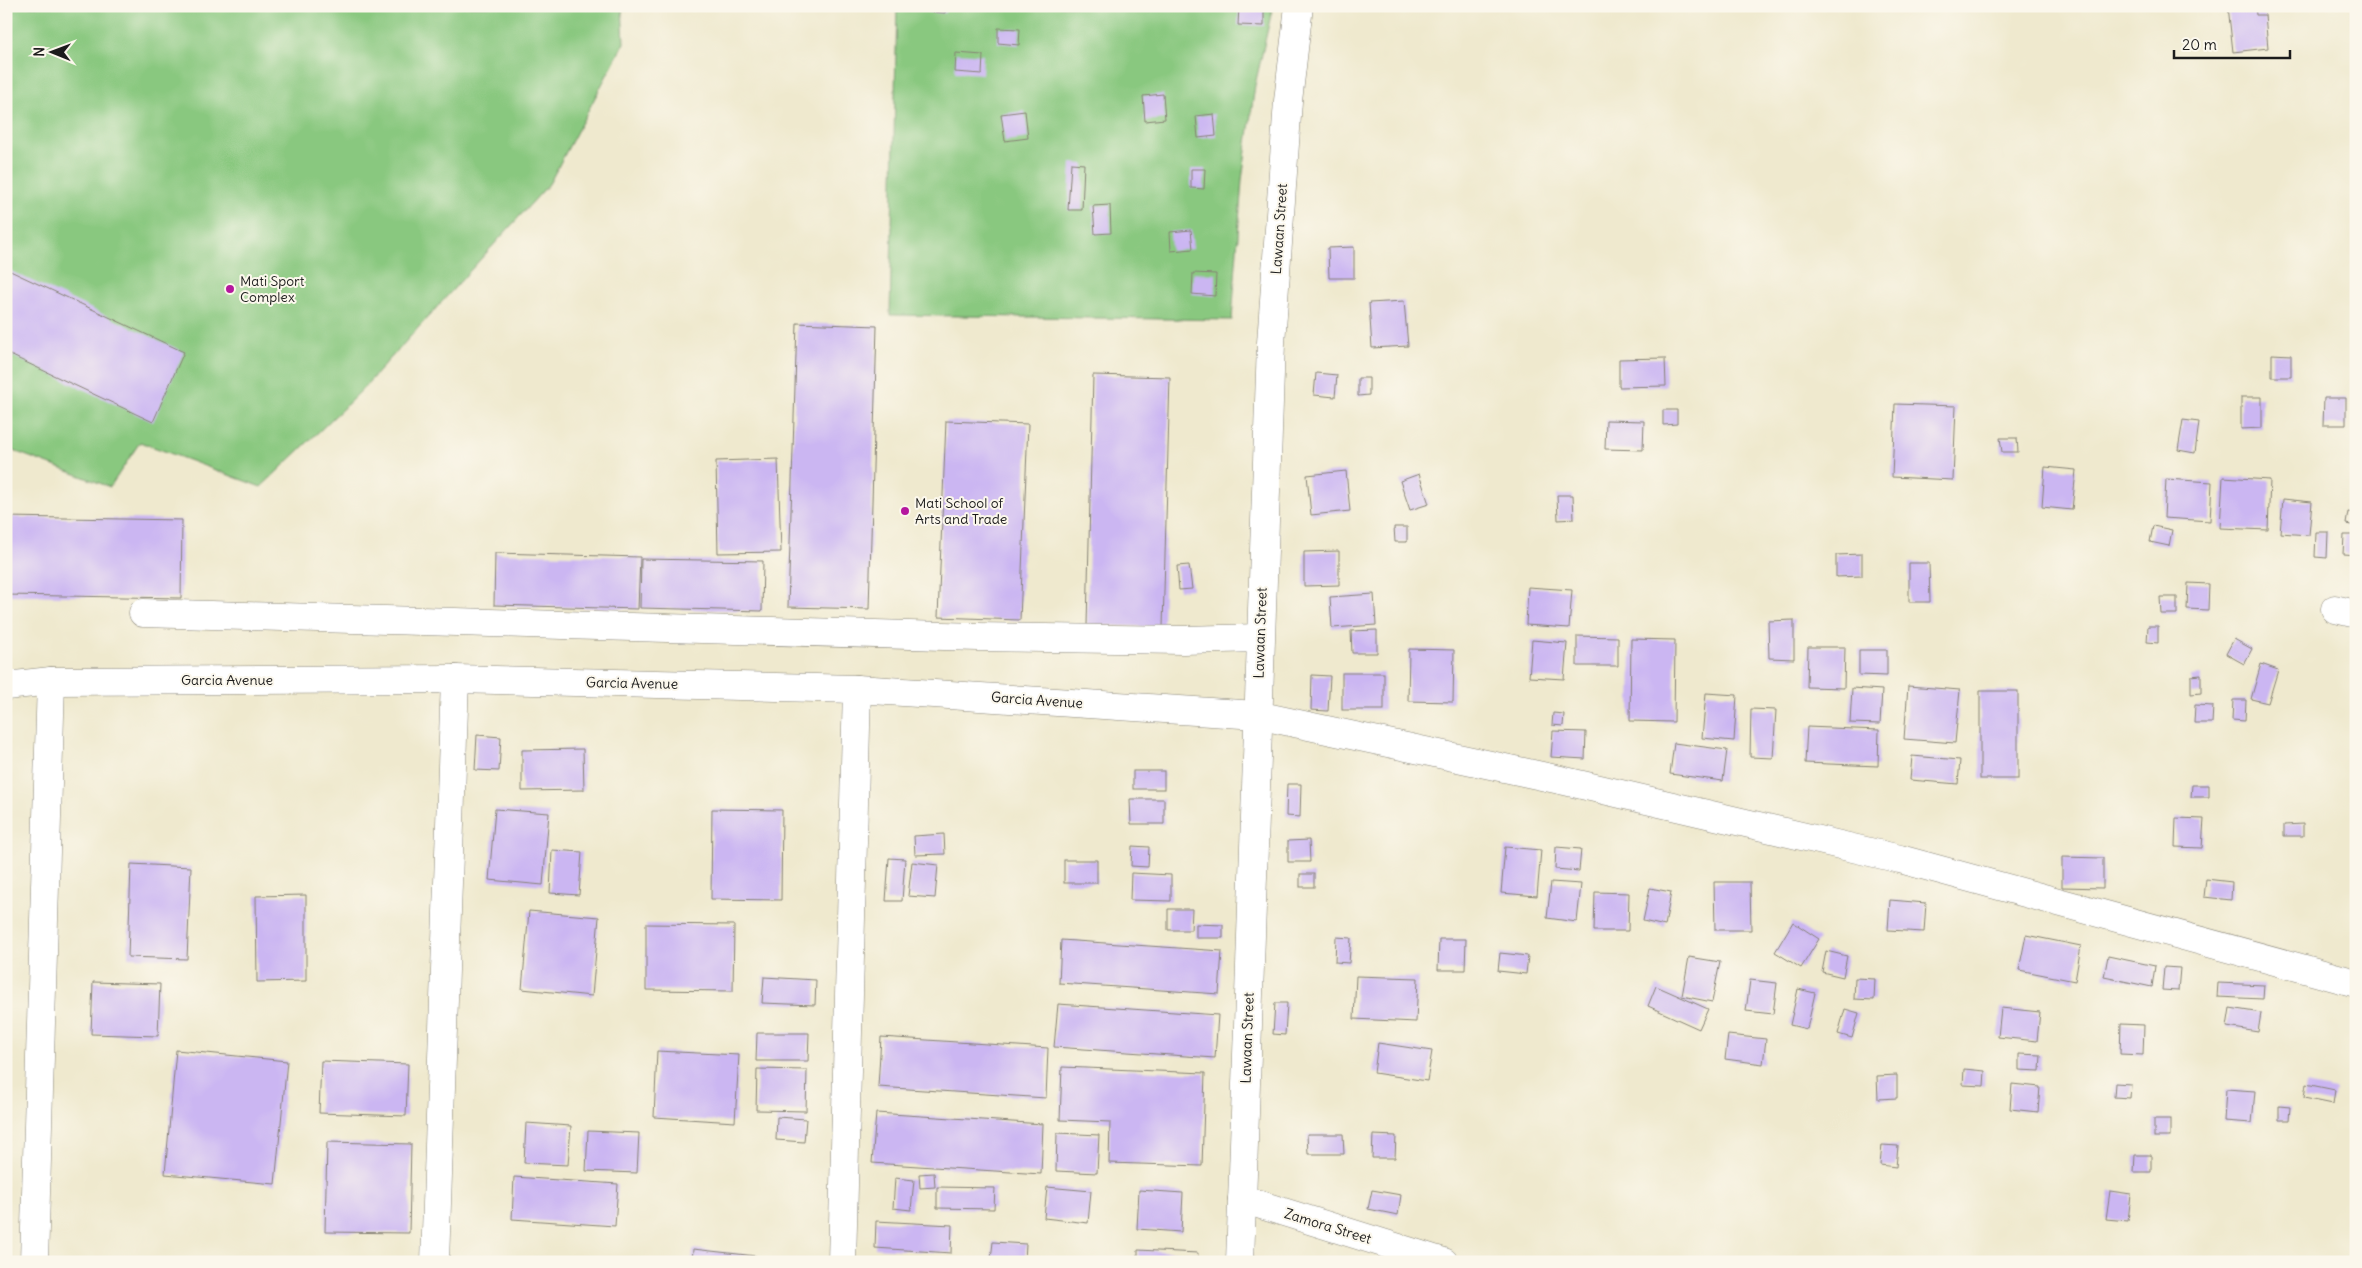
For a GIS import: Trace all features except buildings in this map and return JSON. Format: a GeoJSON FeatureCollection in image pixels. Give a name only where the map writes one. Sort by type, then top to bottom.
{"type":"FeatureCollection","features":[{"type":"Feature","properties":{"kind":"street","name":"Lawaan Street"},"geometry":{"type":"LineString","coordinates":[[1240,1262],[1271,343],[1288,100],[1300,6]]}},
{"type":"Feature","properties":{"kind":"street"},"geometry":{"type":"LineString","coordinates":[[143,612],[978,637],[1183,640],[1260,638]]}},
{"type":"Feature","properties":{"kind":"street"},"geometry":{"type":"LineString","coordinates":[[435,1262],[455,679]]}},
{"type":"Feature","properties":{"kind":"street","name":"Garcia Avenue"},"geometry":{"type":"LineString","coordinates":[[6,686],[51,681],[455,679],[857,689],[1257,714],[1565,781],[1900,859],[2356,983]]}},
{"type":"Feature","properties":{"kind":"street"},"geometry":{"type":"LineString","coordinates":[[34,1262],[51,681]]}},
{"type":"Feature","properties":{"kind":"street"},"geometry":{"type":"LineString","coordinates":[[842,1262],[857,689]]}},
{"type":"Feature","properties":{"kind":"street","name":"Zamora Street"},"geometry":{"type":"LineString","coordinates":[[1242,1199],[1444,1262]]}},
{"type":"Feature","properties":{"kind":"green space","name":"Mati Sport Complex"},"geometry":{"type":"Polygon","coordinates":[[[6,6],[622,6],[624,43],[549,184],[358,394],[261,487],[140,442],[110,487],[6,448],[6,6]]]}},
{"type":"Feature","properties":{"kind":"green space"},"geometry":{"type":"Polygon","coordinates":[[[897,6],[1273,6],[1255,85],[1242,180],[1232,320],[890,315],[897,6]]]}},
{"type":"Feature","properties":{"kind":"place","name":"Mati Sport Complex"},"geometry":{"type":"Point","coordinates":[230,289]}},
{"type":"Feature","properties":{"kind":"place","name":"Mati School of Arts and Trade"},"geometry":{"type":"Point","coordinates":[905,511]}}]}
